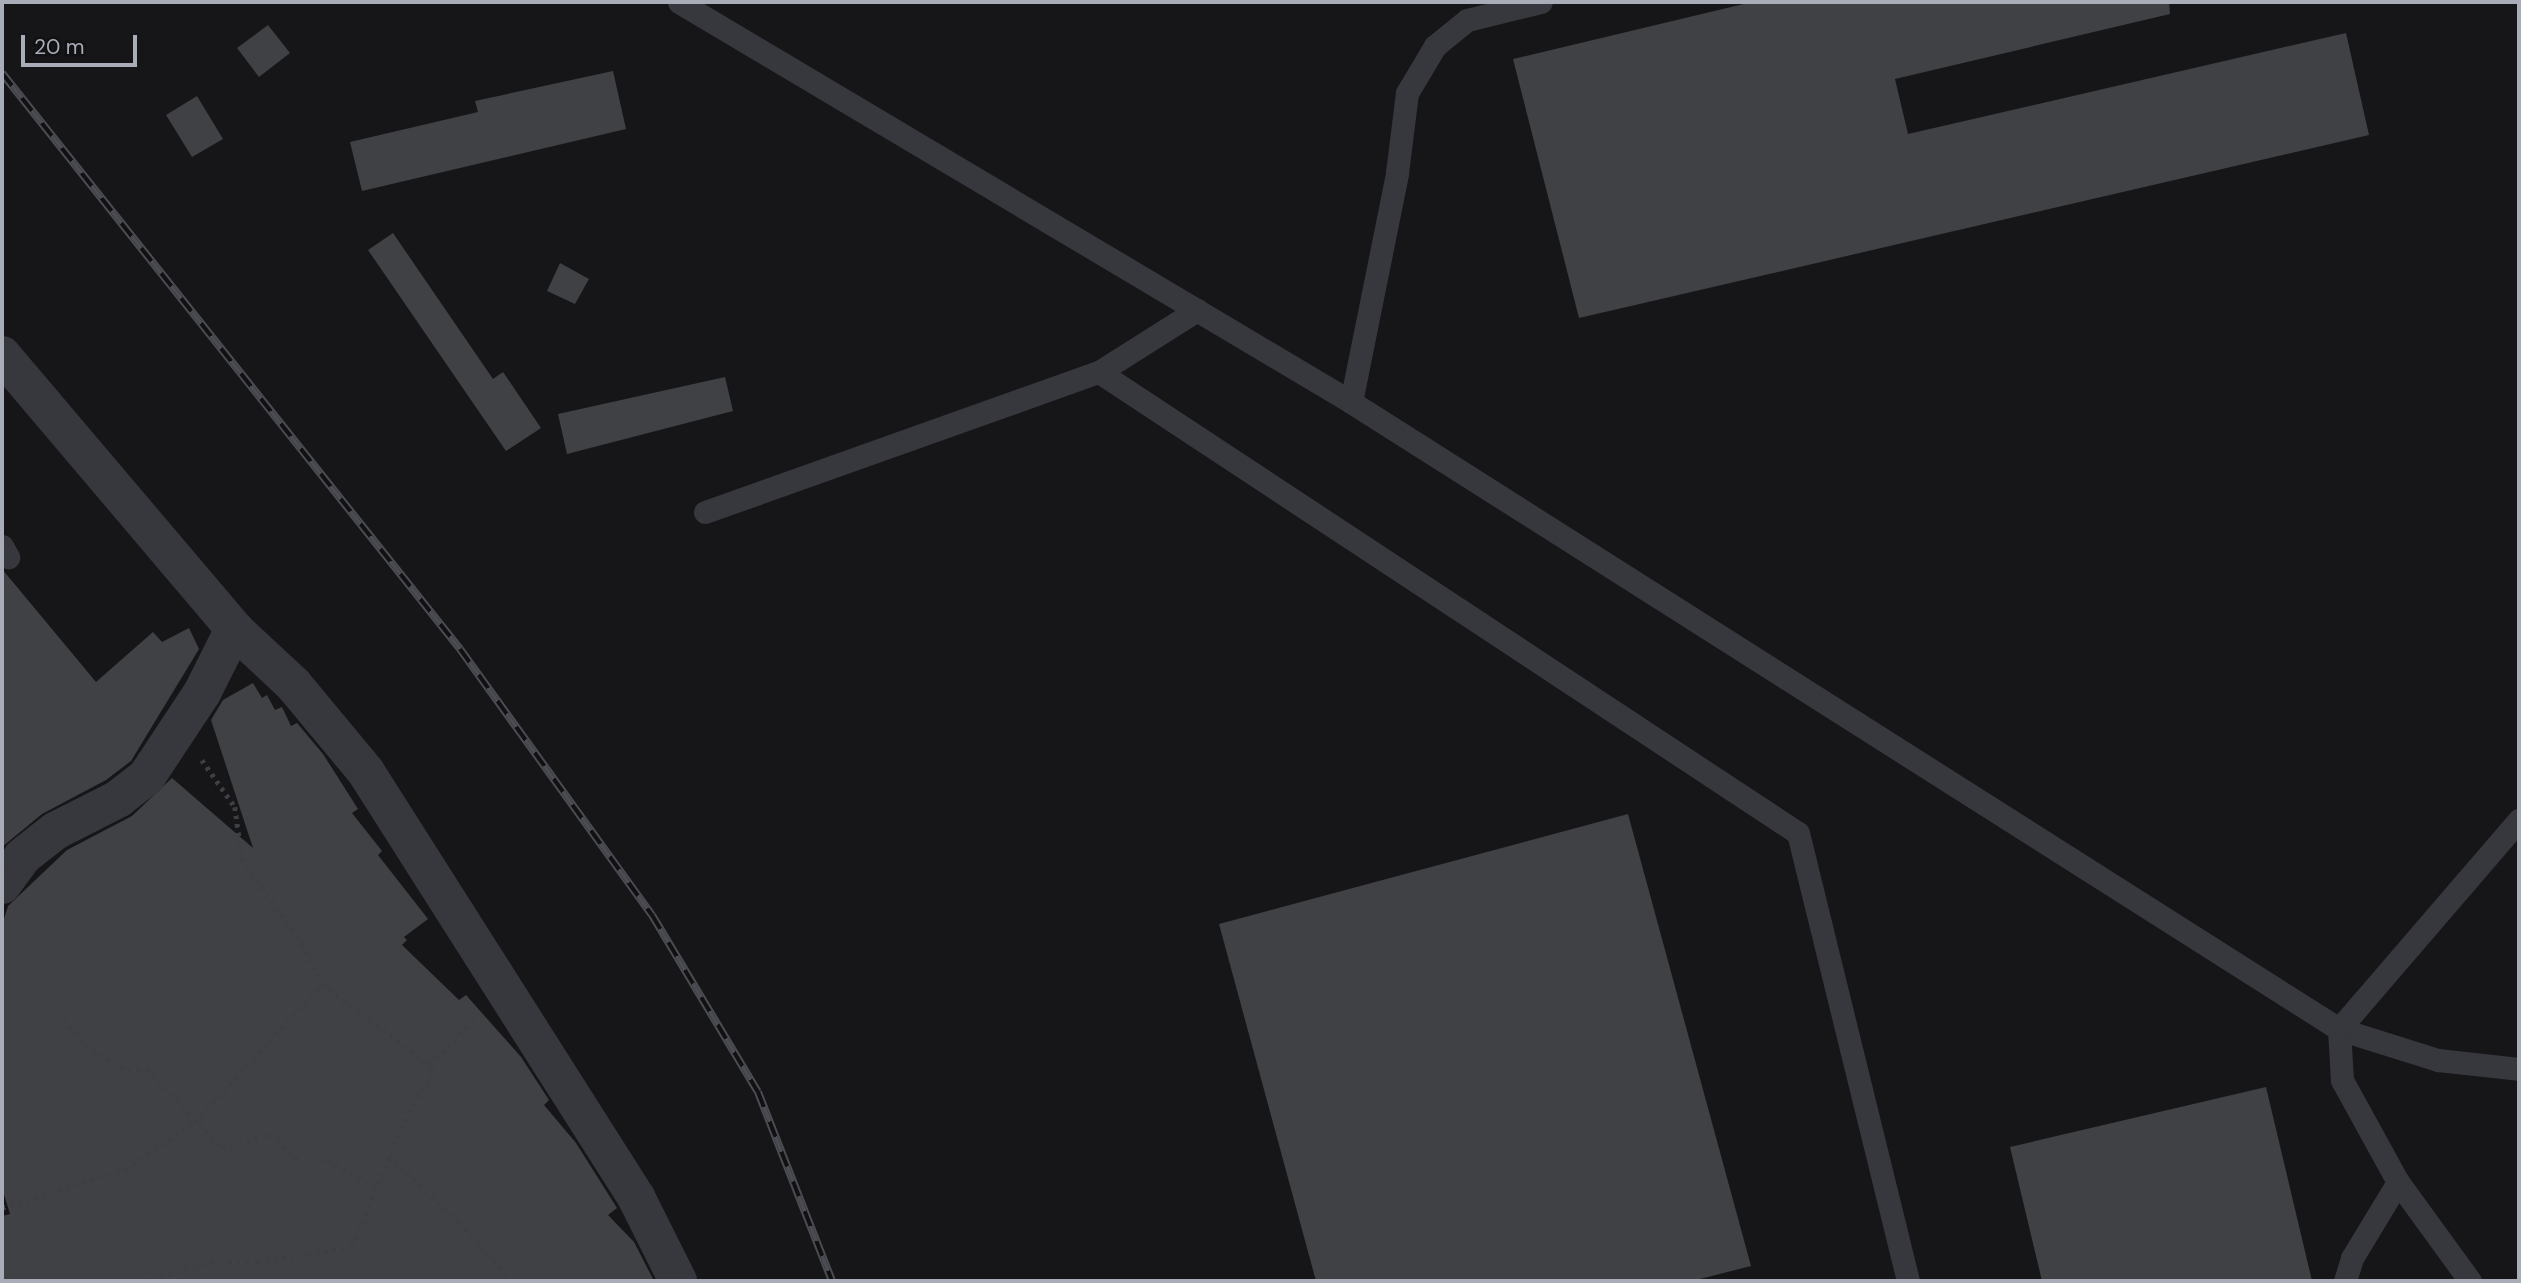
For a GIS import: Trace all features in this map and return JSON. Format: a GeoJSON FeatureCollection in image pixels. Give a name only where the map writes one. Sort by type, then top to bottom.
{"type":"FeatureCollection","features":[{"type":"Feature","properties":{"kind":"street"},"geometry":{"type":"LineString","coordinates":[[2,355],[234,629],[293,684],[366,772],[636,1196],[678,1281]]}},
{"type":"Feature","properties":{"kind":"street"},"geometry":{"type":"LineString","coordinates":[[2,885],[22,857],[55,831],[118,799],[147,776],[180,727],[234,629]]}},
{"type":"Feature","properties":{"kind":"lane"},"geometry":{"type":"LineString","coordinates":[[679,2],[1351,402],[2339,1029],[2438,1060],[2519,1069]]}},
{"type":"Feature","properties":{"kind":"lane"},"geometry":{"type":"LineString","coordinates":[[1351,402],[1397,173],[1407,93],[1435,46],[1467,20],[1541,2]]}},
{"type":"Feature","properties":{"kind":"lane"},"geometry":{"type":"LineString","coordinates":[[705,512],[1099,372],[1197,310]]}},
{"type":"Feature","properties":{"kind":"lane"},"geometry":{"type":"LineString","coordinates":[[1099,372],[1798,833],[1908,1281]]}},
{"type":"Feature","properties":{"kind":"lane"},"geometry":{"type":"LineString","coordinates":[[2470,1281],[2398,1182],[2342,1080],[2339,1029],[2519,820]]}},
{"type":"Feature","properties":{"kind":"lane"},"geometry":{"type":"LineString","coordinates":[[2345,1281],[2352,1258],[2398,1182]]}},
{"type":"Feature","properties":{"kind":"path"},"geometry":{"type":"LineString","coordinates":[[180,727],[235,807],[242,859],[303,944],[322,984],[430,1065]]}},
{"type":"Feature","properties":{"kind":"path"},"geometry":{"type":"LineString","coordinates":[[2,1208],[126,1169],[195,1122],[322,984]]}},
{"type":"Feature","properties":{"kind":"path"},"geometry":{"type":"LineString","coordinates":[[144,1281],[211,1262],[257,1262],[352,1247],[374,1188],[408,1112],[430,1079],[430,1065],[503,989]]}},
{"type":"Feature","properties":{"kind":"path"},"geometry":{"type":"LineString","coordinates":[[63,1019],[85,1045],[128,1071],[147,1069],[222,1148],[270,1134],[296,1158],[328,1160],[374,1188]]}},
{"type":"Feature","properties":{"kind":"path"},"geometry":{"type":"LineString","coordinates":[[389,1156],[459,1222],[512,1281]]}},
{"type":"Feature","properties":{"kind":"building"},"geometry":{"type":"Polygon","coordinates":[[[1752,2],[2169,2],[2170,14],[1895,79],[1908,134],[2346,33],[2369,135],[1579,318],[1513,59],[1752,2]]]}},
{"type":"Feature","properties":{"kind":"building"},"geometry":{"type":"Polygon","coordinates":[[[268,25],[290,53],[259,77],[237,48],[268,25]]]}},
{"type":"Feature","properties":{"kind":"building"},"geometry":{"type":"Polygon","coordinates":[[[613,71],[626,129],[362,191],[350,142],[478,112],[475,101],[613,71]]]}},
{"type":"Feature","properties":{"kind":"building"},"geometry":{"type":"Polygon","coordinates":[[[197,96],[223,139],[192,157],[166,115],[197,96]]]}},
{"type":"Feature","properties":{"kind":"building"},"geometry":{"type":"Polygon","coordinates":[[[393,233],[493,379],[503,372],[541,428],[506,451],[368,250],[393,233]]]}},
{"type":"Feature","properties":{"kind":"building"},"geometry":{"type":"Polygon","coordinates":[[[560,263],[589,279],[575,304],[547,291],[560,263]]]}},
{"type":"Feature","properties":{"kind":"building"},"geometry":{"type":"Polygon","coordinates":[[[725,377],[733,411],[567,454],[558,414],[725,377]]]}},
{"type":"Feature","properties":{"kind":"building"},"geometry":{"type":"Polygon","coordinates":[[[2,569],[96,682],[153,632],[162,642],[189,628],[199,649],[131,761],[106,780],[42,814],[2,847],[2,569]]]}},
{"type":"Feature","properties":{"kind":"building"},"geometry":{"type":"Polygon","coordinates":[[[253,683],[262,698],[267,695],[275,710],[282,707],[291,726],[297,723],[323,754],[358,809],[352,813],[382,851],[378,855],[428,919],[404,937],[407,940],[402,945],[459,1000],[466,995],[521,1057],[549,1100],[544,1105],[576,1143],[617,1208],[608,1215],[634,1242],[654,1281],[2,1281],[2,1216],[10,1214],[2,1188],[2,925],[8,906],[67,850],[132,816],[172,778],[253,848],[211,720],[223,700],[253,683]]]}},
{"type":"Feature","properties":{"kind":"building"},"geometry":{"type":"Polygon","coordinates":[[[1628,814],[1751,1266],[1692,1281],[1316,1281],[1219,924],[1628,814]]]}},
{"type":"Feature","properties":{"kind":"building"},"geometry":{"type":"Polygon","coordinates":[[[2266,1087],[2312,1281],[2042,1281],[2010,1147],[2266,1087]]]}},
{"type":"Feature","properties":{"kind":"railway"},"geometry":{"type":"LineString","coordinates":[[2,73],[460,649],[652,915],[758,1092],[832,1281]]}}]}
